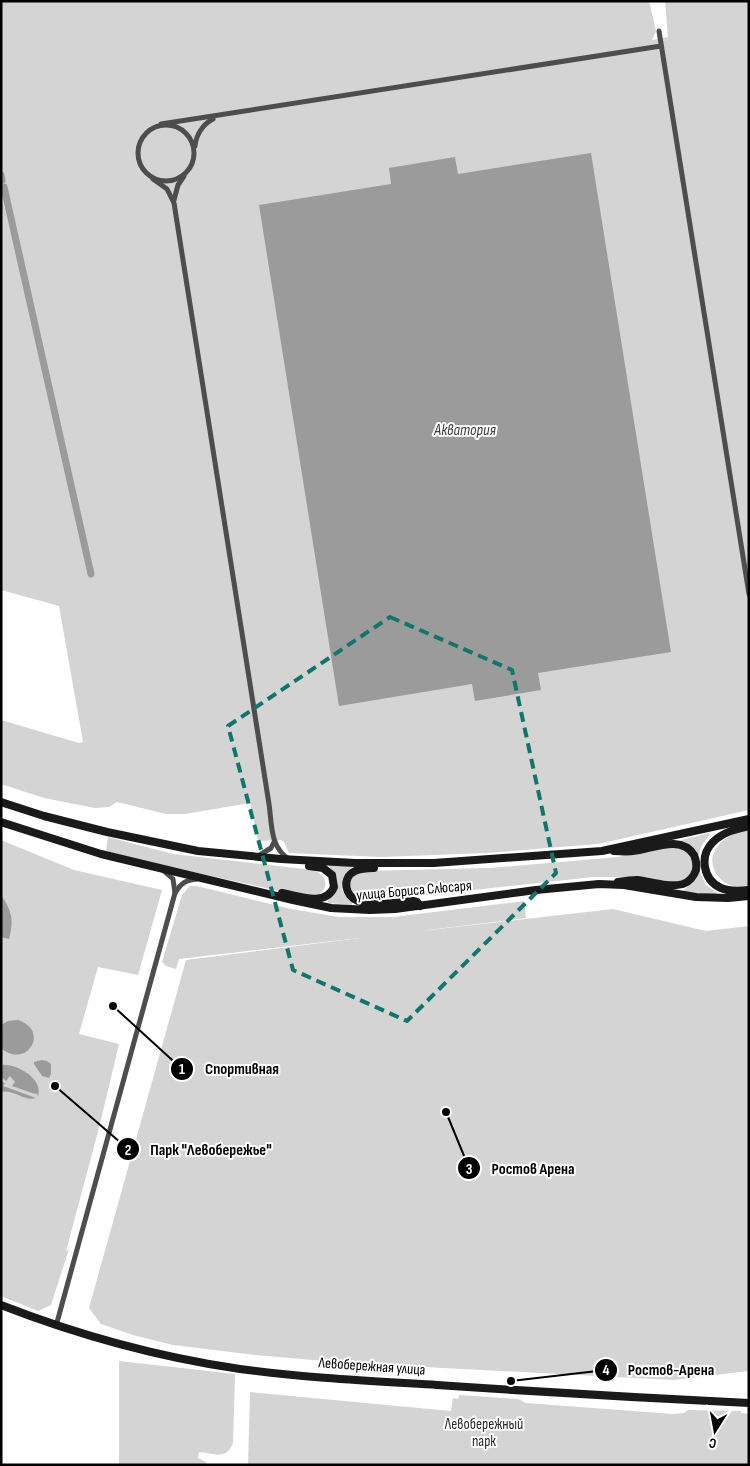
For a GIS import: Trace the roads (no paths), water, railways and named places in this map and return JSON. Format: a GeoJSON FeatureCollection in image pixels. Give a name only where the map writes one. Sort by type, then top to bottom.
{"type":"FeatureCollection","features":[{"type":"Feature","properties":{"kind":"main road","name":"улица Бориса Слюсаря"},"geometry":{"type":"LineString","coordinates":[[1,802],[44,816],[107,832],[198,851],[280,859],[405,864],[602,851],[749,819]]}},
{"type":"Feature","properties":{"kind":"main road","name":"улица Бориса Слюсаря"},"geometry":{"type":"LineString","coordinates":[[1,822],[101,854],[314,905],[348,910],[420,906],[536,890],[599,884],[624,885],[696,897],[728,898],[749,896]]}},
{"type":"Feature","properties":{"kind":"main road"},"geometry":{"type":"LineString","coordinates":[[749,826],[734,829],[714,840],[704,862],[706,870],[715,884],[723,889],[732,891],[749,890]]}},
{"type":"Feature","properties":{"kind":"main road"},"geometry":{"type":"LineString","coordinates":[[599,884],[632,880],[671,885],[682,884],[688,882],[696,870],[695,857],[689,849],[678,844],[669,844],[632,852],[602,851]]}},
{"type":"Feature","properties":{"kind":"main road"},"geometry":{"type":"LineString","coordinates":[[271,894],[279,892],[317,899],[328,895],[334,887],[332,875],[323,868],[287,863],[280,859]]}},
{"type":"Feature","properties":{"kind":"main road"},"geometry":{"type":"LineString","coordinates":[[405,864],[399,868],[365,868],[353,872],[348,877],[346,883],[348,893],[355,900],[362,903],[413,901],[417,902],[420,906]]}},
{"type":"Feature","properties":{"kind":"main road","name":"Левобережная улица"},"geometry":{"type":"LineString","coordinates":[[1,1305],[56,1326],[143,1350],[240,1369],[342,1379],[749,1403]]}},
{"type":"Feature","properties":{"kind":"street"},"geometry":{"type":"LineString","coordinates":[[659,31],[749,594]]}},
{"type":"Feature","properties":{"kind":"street"},"geometry":{"type":"LineString","coordinates":[[174,203],[167,189],[145,172],[139,164],[137,154],[138,144],[143,135],[151,128],[161,124],[661,46]]}},
{"type":"Feature","properties":{"kind":"street"},"geometry":{"type":"LineString","coordinates":[[218,116],[207,122],[195,140],[193,163],[178,184],[174,203],[228,538],[274,842],[281,854],[289,859]]}},
{"type":"Feature","properties":{"kind":"street"},"geometry":{"type":"LineString","coordinates":[[161,124],[173,125],[183,130],[191,139],[194,151]]}},
{"type":"Feature","properties":{"kind":"street"},"geometry":{"type":"LineString","coordinates":[[153,179],[171,181],[186,173]]}},
{"type":"Feature","properties":{"kind":"street"},"geometry":{"type":"LineString","coordinates":[[257,857],[270,848],[274,842]]}},
{"type":"Feature","properties":{"kind":"street"},"geometry":{"type":"LineString","coordinates":[[162,869],[173,879],[175,893]]}},
{"type":"Feature","properties":{"kind":"street"},"geometry":{"type":"LineString","coordinates":[[56,1326],[175,893],[183,882],[208,879]]}},
{"type":"Feature","properties":{"kind":"water","name":"Акватория"},"geometry":{"type":"Polygon","coordinates":[[[591,153],[671,652],[538,673],[541,690],[475,701],[472,684],[339,706],[259,205],[391,184],[389,168],[455,157],[458,174],[591,153]]]}},
{"type":"Feature","properties":{"kind":"water"},"geometry":{"type":"Polygon","coordinates":[[[1,895],[8,906],[11,916],[9,939],[1,937],[1,895]]]}},
{"type":"Feature","properties":{"kind":"water"},"geometry":{"type":"Polygon","coordinates":[[[18,1020],[28,1025],[33,1032],[34,1039],[26,1052],[10,1054],[1,1048],[1,1025],[8,1021],[18,1020]]]}},
{"type":"Feature","properties":{"kind":"water"},"geometry":{"type":"Polygon","coordinates":[[[42,1060],[51,1064],[49,1078],[42,1076],[34,1064],[34,1062],[42,1060]]]}},
{"type":"Feature","properties":{"kind":"water"},"geometry":{"type":"Polygon","coordinates":[[[1,1065],[21,1069],[33,1078],[39,1090],[38,1096],[36,1093],[12,1086],[15,1082],[10,1076],[6,1081],[1,1077],[1,1065]]]}},
{"type":"Feature","properties":{"kind":"water"},"geometry":{"type":"Polygon","coordinates":[[[1,1081],[5,1083],[3,1086],[36,1098],[32,1099],[10,1092],[1,1092],[1,1081]]]}},
{"type":"Feature","properties":{"kind":"waterway"},"geometry":{"type":"LineString","coordinates":[[1,175],[2,180]]}},
{"type":"Feature","properties":{"kind":"waterway"},"geometry":{"type":"LineString","coordinates":[[4,187],[91,574]]}},
{"type":"Feature","properties":{"kind":"place","name":"Спортивная"},"geometry":{"type":"Point","coordinates":[113,1006]}},
{"type":"Feature","properties":{"kind":"place","name":"Парк \"Левобережье\""},"geometry":{"type":"Point","coordinates":[55,1086]}},
{"type":"Feature","properties":{"kind":"place","name":"Ростов Арена"},"geometry":{"type":"Point","coordinates":[446,1112]}},
{"type":"Feature","properties":{"kind":"place","name":"Ростов-Арена"},"geometry":{"type":"Point","coordinates":[511,1381]}},
{"type":"Feature","properties":{"kind":"park label","name":"Левобережный парк"},"geometry":{"type":"Point","coordinates":[484,1432]}}]}
